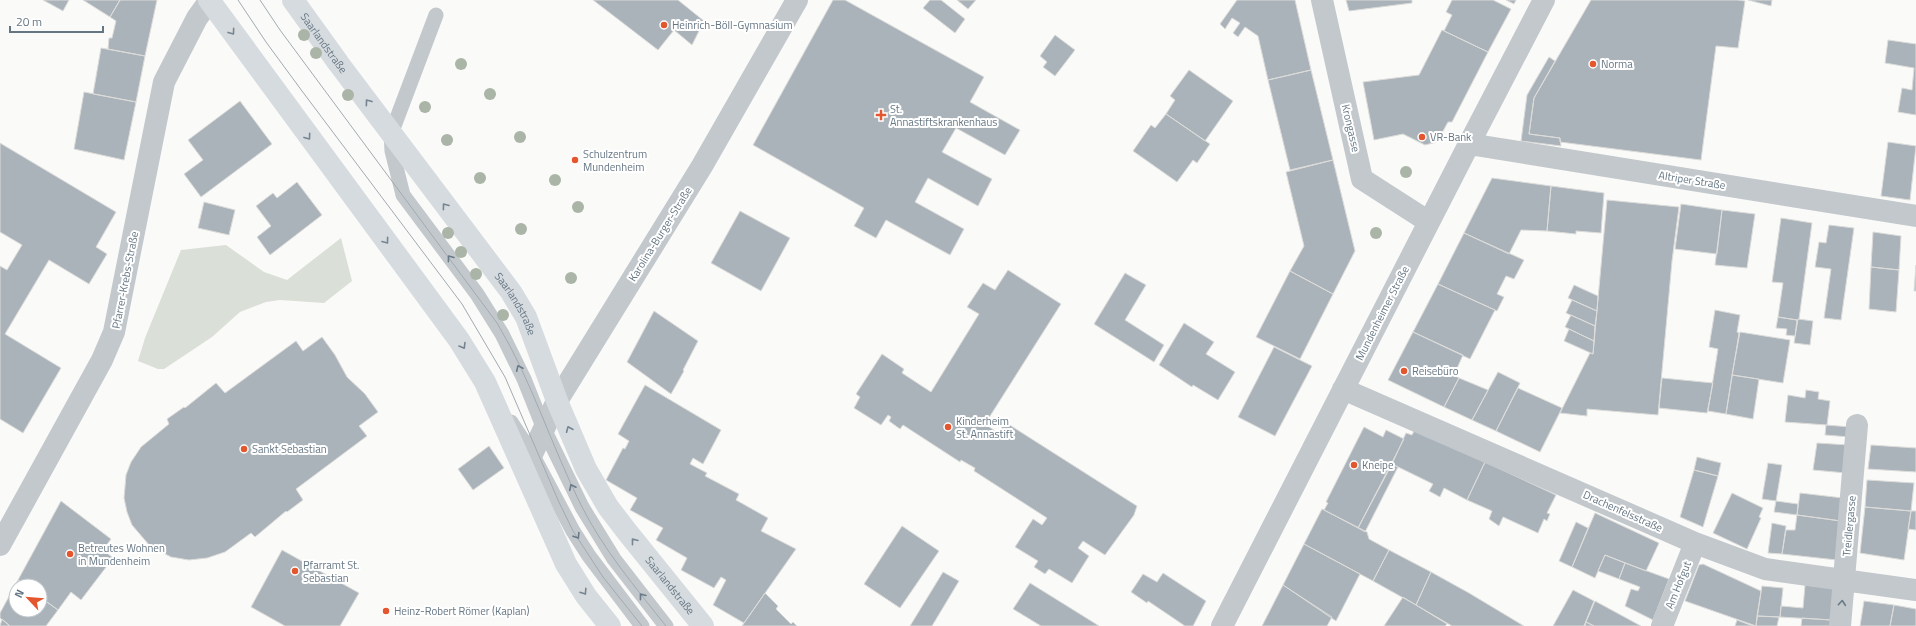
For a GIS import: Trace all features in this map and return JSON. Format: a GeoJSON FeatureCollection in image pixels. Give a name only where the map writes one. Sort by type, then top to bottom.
{"type":"FeatureCollection","features":[{"type":"Feature","properties":{"kind":"street"},"geometry":{"type":"LineString","coordinates":[[210,0],[459,340],[485,382],[528,462],[566,564],[586,596],[610,626]]}},
{"type":"Feature","properties":{"kind":"street","name":"Pfarrer-Krebs-Straße"},"geometry":{"type":"LineString","coordinates":[[0,545],[102,360],[114,332],[164,82],[197,18],[210,0]]}},
{"type":"Feature","properties":{"kind":"street","name":"Saarlandstraße"},"geometry":{"type":"LineString","coordinates":[[294,0],[391,134],[511,292],[526,317],[557,401],[586,469],[608,506],[703,626]]}},
{"type":"Feature","properties":{"kind":"street","name":"Karolina-Burger-Straße"},"geometry":{"type":"LineString","coordinates":[[528,462],[557,401],[702,166],[797,0]]}},
{"type":"Feature","properties":{"kind":"street","name":"Krongasse"},"geometry":{"type":"LineString","coordinates":[[1322,0],[1362,179],[1429,222]]}},
{"type":"Feature","properties":{"kind":"street","name":"Mundenheimer Straße"},"geometry":{"type":"LineString","coordinates":[[1222,626],[1468,144],[1544,0]]}},
{"type":"Feature","properties":{"kind":"street","name":"Altriper Straße"},"geometry":{"type":"LineString","coordinates":[[1468,144],[1916,216]]}},
{"type":"Feature","properties":{"kind":"street","name":"Drachenfelsstraße"},"geometry":{"type":"LineString","coordinates":[[1344,388],[1695,543],[1765,569],[1916,590]]}},
{"type":"Feature","properties":{"kind":"street","name":"Treidlergasse"},"geometry":{"type":"LineString","coordinates":[[1840,626],[1857,425]]}},
{"type":"Feature","properties":{"kind":"street","name":"Am Hofgut"},"geometry":{"type":"LineString","coordinates":[[1662,626],[1695,543]]}},
{"type":"Feature","properties":{"kind":"lane"},"geometry":{"type":"LineString","coordinates":[[436,15],[391,134],[392,151],[403,196],[477,294],[502,334],[524,379],[544,429],[582,507],[617,564],[666,626]]}},
{"type":"Feature","properties":{"kind":"lane"},"geometry":{"type":"LineString","coordinates":[[528,462],[589,556],[642,626]]}},
{"type":"Feature","properties":{"kind":"shaded area"},"geometry":{"type":"Polygon","coordinates":[[[341,238],[352,281],[324,303],[280,300],[266,302],[240,312],[212,337],[164,369],[158,369],[138,361],[145,338],[181,250],[226,245],[264,272],[287,280],[341,238]]]}},
{"type":"Feature","properties":{"kind":"building"},"geometry":{"type":"Polygon","coordinates":[[[43,0],[69,0],[63,11],[43,0]]]}},
{"type":"Feature","properties":{"kind":"building"},"geometry":{"type":"Polygon","coordinates":[[[83,0],[120,0],[110,17],[83,0]]]}},
{"type":"Feature","properties":{"kind":"building"},"geometry":{"type":"Polygon","coordinates":[[[120,0],[157,0],[145,56],[108,49],[109,38],[112,38],[116,21],[110,17],[120,0]]]}},
{"type":"Feature","properties":{"kind":"building","name":"Heinrich-Böll-Gymnasium"},"geometry":{"type":"Polygon","coordinates":[[[593,0],[678,0],[704,21],[692,45],[674,30],[658,50],[593,0]]]}},
{"type":"Feature","properties":{"kind":"building","name":"St. Annastiftskrankenhaus"},"geometry":{"type":"Polygon","coordinates":[[[833,0],[845,0],[984,77],[970,102],[1020,130],[1005,155],[956,128],[942,152],[992,179],[978,206],[928,178],[915,202],[964,229],[950,255],[886,220],[876,238],[854,226],[864,208],[753,145],[833,0]]]}},
{"type":"Feature","properties":{"kind":"building"},"geometry":{"type":"Polygon","coordinates":[[[930,0],[941,0],[965,19],[955,33],[923,8],[930,0]]]}},
{"type":"Feature","properties":{"kind":"building"},"geometry":{"type":"Polygon","coordinates":[[[957,0],[976,0],[968,9],[957,0]]]}},
{"type":"Feature","properties":{"kind":"building"},"geometry":{"type":"Polygon","coordinates":[[[1237,0],[1295,0],[1311,70],[1268,80],[1258,36],[1245,27],[1238,37],[1233,33],[1240,23],[1232,18],[1225,29],[1220,24],[1237,0]]]}},
{"type":"Feature","properties":{"kind":"building"},"geometry":{"type":"Polygon","coordinates":[[[1346,0],[1412,0],[1412,3],[1349,11],[1346,0]]]}},
{"type":"Feature","properties":{"kind":"building"},"geometry":{"type":"Polygon","coordinates":[[[1452,0],[1493,0],[1511,9],[1488,52],[1444,31],[1452,15],[1446,12],[1452,0]]]}},
{"type":"Feature","properties":{"kind":"building"},"geometry":{"type":"Polygon","coordinates":[[[1506,0],[1516,0],[1514,4],[1506,0]]]}},
{"type":"Feature","properties":{"kind":"building"},"geometry":{"type":"Polygon","coordinates":[[[1591,0],[1745,1],[1738,48],[1716,46],[1701,160],[1560,142],[1560,138],[1529,134],[1534,98],[1591,0]]]}},
{"type":"Feature","properties":{"kind":"building"},"geometry":{"type":"Polygon","coordinates":[[[1748,0],[1772,0],[1771,6],[1748,0]]]}},
{"type":"Feature","properties":{"kind":"building"},"geometry":{"type":"Polygon","coordinates":[[[1442,30],[1488,52],[1452,122],[1448,122],[1437,142],[1425,145],[1403,134],[1374,140],[1363,82],[1419,75],[1442,30]]]}},
{"type":"Feature","properties":{"kind":"building"},"geometry":{"type":"Polygon","coordinates":[[[1055,35],[1075,50],[1055,76],[1043,67],[1047,62],[1040,56],[1055,35]]]}},
{"type":"Feature","properties":{"kind":"building"},"geometry":{"type":"Polygon","coordinates":[[[1888,40],[1916,44],[1916,115],[1898,112],[1902,88],[1912,90],[1914,68],[1885,63],[1888,40]]]}},
{"type":"Feature","properties":{"kind":"building"},"geometry":{"type":"Polygon","coordinates":[[[101,48],[145,56],[136,102],[93,94],[101,48]]]}},
{"type":"Feature","properties":{"kind":"building"},"geometry":{"type":"Polygon","coordinates":[[[1549,57],[1555,61],[1534,98],[1529,134],[1560,138],[1561,146],[1521,141],[1527,95],[1549,57]]]}},
{"type":"Feature","properties":{"kind":"building"},"geometry":{"type":"Polygon","coordinates":[[[1189,70],[1233,101],[1205,141],[1166,114],[1175,100],[1170,96],[1189,70]]]}},
{"type":"Feature","properties":{"kind":"building"},"geometry":{"type":"Polygon","coordinates":[[[1311,70],[1333,160],[1290,170],[1268,80],[1311,70]]]}},
{"type":"Feature","properties":{"kind":"building"},"geometry":{"type":"Polygon","coordinates":[[[84,92],[136,102],[124,160],[74,149],[84,92]]]}},
{"type":"Feature","properties":{"kind":"building"},"geometry":{"type":"Polygon","coordinates":[[[240,101],[272,144],[201,197],[184,174],[203,160],[188,140],[240,101]]]}},
{"type":"Feature","properties":{"kind":"building"},"geometry":{"type":"Polygon","coordinates":[[[1166,114],[1210,144],[1197,163],[1193,160],[1177,182],[1133,151],[1151,125],[1155,128],[1166,114]]]}},
{"type":"Feature","properties":{"kind":"building"},"geometry":{"type":"Polygon","coordinates":[[[1888,142],[1916,146],[1910,200],[1881,196],[1888,142]]]}},
{"type":"Feature","properties":{"kind":"building"},"geometry":{"type":"Polygon","coordinates":[[[0,143],[116,212],[96,247],[107,254],[89,284],[49,260],[5,334],[61,368],[23,433],[0,419],[0,266],[7,270],[22,245],[0,232],[0,143]]]}},
{"type":"Feature","properties":{"kind":"building"},"geometry":{"type":"Polygon","coordinates":[[[1333,160],[1355,251],[1333,294],[1290,271],[1304,246],[1286,172],[1333,160]]]}},
{"type":"Feature","properties":{"kind":"building"},"geometry":{"type":"Polygon","coordinates":[[[1492,178],[1551,186],[1547,231],[1521,230],[1509,254],[1464,233],[1492,178]]]}},
{"type":"Feature","properties":{"kind":"building"},"geometry":{"type":"Polygon","coordinates":[[[297,182],[322,215],[270,255],[257,237],[271,226],[256,206],[273,193],[277,198],[297,182]]]}},
{"type":"Feature","properties":{"kind":"building"},"geometry":{"type":"Polygon","coordinates":[[[1551,186],[1604,193],[1601,233],[1576,231],[1576,234],[1547,231],[1551,186]]]}},
{"type":"Feature","properties":{"kind":"building"},"geometry":{"type":"Polygon","coordinates":[[[1607,200],[1679,207],[1672,261],[1658,415],[1587,409],[1587,416],[1560,413],[1590,353],[1593,354],[1607,200]]]}},
{"type":"Feature","properties":{"kind":"building"},"geometry":{"type":"Polygon","coordinates":[[[204,202],[235,210],[229,235],[198,228],[204,202]]]}},
{"type":"Feature","properties":{"kind":"building"},"geometry":{"type":"Polygon","coordinates":[[[1681,204],[1722,210],[1717,254],[1675,249],[1681,204]]]}},
{"type":"Feature","properties":{"kind":"building"},"geometry":{"type":"Polygon","coordinates":[[[1722,210],[1755,214],[1747,268],[1715,265],[1722,210]]]}},
{"type":"Feature","properties":{"kind":"building"},"geometry":{"type":"Polygon","coordinates":[[[740,211],[790,238],[761,291],[711,263],[740,211]]]}},
{"type":"Feature","properties":{"kind":"building"},"geometry":{"type":"Polygon","coordinates":[[[1781,218],[1812,223],[1799,319],[1797,320],[1778,317],[1783,283],[1772,282],[1781,218]]]}},
{"type":"Feature","properties":{"kind":"building"},"geometry":{"type":"Polygon","coordinates":[[[1829,225],[1854,228],[1841,320],[1824,318],[1831,269],[1815,267],[1819,242],[1826,243],[1829,225]]]}},
{"type":"Feature","properties":{"kind":"building"},"geometry":{"type":"Polygon","coordinates":[[[1873,232],[1901,236],[1899,270],[1871,267],[1873,232]]]}},
{"type":"Feature","properties":{"kind":"building"},"geometry":{"type":"Polygon","coordinates":[[[1464,233],[1524,260],[1514,279],[1506,276],[1497,294],[1504,297],[1497,311],[1438,284],[1464,233]]]}},
{"type":"Feature","properties":{"kind":"building"},"geometry":{"type":"Polygon","coordinates":[[[1916,265],[1916,291],[1914,291],[1916,265]]]}},
{"type":"Feature","properties":{"kind":"building"},"geometry":{"type":"Polygon","coordinates":[[[1871,267],[1899,270],[1896,312],[1869,309],[1871,267]]]}},
{"type":"Feature","properties":{"kind":"building","name":"Kinderheim St. Annastift"},"geometry":{"type":"Polygon","coordinates":[[[1008,270],[1061,304],[985,424],[998,433],[1005,422],[1137,506],[1134,515],[1105,555],[1083,541],[1078,548],[1089,556],[1072,583],[1049,569],[1045,574],[1034,567],[1038,561],[1015,547],[1033,519],[1042,525],[1047,518],[974,471],[975,468],[961,460],[960,462],[903,425],[900,429],[889,421],[891,417],[888,415],[881,425],[854,408],[860,397],[856,394],[882,354],[904,369],[902,373],[931,392],[979,314],[967,307],[983,283],[995,290],[1008,270]]]}},
{"type":"Feature","properties":{"kind":"building"},"geometry":{"type":"Polygon","coordinates":[[[1290,271],[1333,294],[1300,359],[1256,337],[1290,271]]]}},
{"type":"Feature","properties":{"kind":"building"},"geometry":{"type":"Polygon","coordinates":[[[1125,273],[1146,285],[1125,320],[1164,345],[1154,362],[1094,324],[1125,273]]]}},
{"type":"Feature","properties":{"kind":"building"},"geometry":{"type":"Polygon","coordinates":[[[1438,284],[1495,310],[1470,359],[1413,332],[1438,284]]]}},
{"type":"Feature","properties":{"kind":"building"},"geometry":{"type":"Polygon","coordinates":[[[1574,285],[1598,296],[1597,311],[1568,298],[1574,285]]]}},
{"type":"Feature","properties":{"kind":"building"},"geometry":{"type":"Polygon","coordinates":[[[1572,300],[1597,311],[1595,326],[1566,313],[1572,300]]]}},
{"type":"Feature","properties":{"kind":"building"},"geometry":{"type":"Polygon","coordinates":[[[1715,310],[1740,315],[1737,332],[1739,333],[1726,414],[1708,411],[1718,349],[1709,347],[1715,310]]]}},
{"type":"Feature","properties":{"kind":"building"},"geometry":{"type":"Polygon","coordinates":[[[654,311],[698,341],[671,394],[627,362],[654,311]]]}},
{"type":"Feature","properties":{"kind":"building"},"geometry":{"type":"Polygon","coordinates":[[[1571,315],[1595,326],[1594,341],[1565,327],[1571,315]]]}},
{"type":"Feature","properties":{"kind":"building"},"geometry":{"type":"Polygon","coordinates":[[[1778,317],[1797,320],[1795,336],[1786,335],[1787,329],[1776,328],[1778,317]]]}},
{"type":"Feature","properties":{"kind":"building"},"geometry":{"type":"Polygon","coordinates":[[[1798,319],[1813,321],[1810,345],[1794,343],[1798,319]]]}},
{"type":"Feature","properties":{"kind":"building"},"geometry":{"type":"Polygon","coordinates":[[[1184,323],[1214,342],[1206,354],[1235,372],[1218,400],[1193,385],[1192,387],[1159,365],[1184,323]]]}},
{"type":"Feature","properties":{"kind":"building"},"geometry":{"type":"Polygon","coordinates":[[[1569,329],[1594,341],[1593,354],[1564,341],[1569,329]]]}},
{"type":"Feature","properties":{"kind":"building"},"geometry":{"type":"Polygon","coordinates":[[[1413,332],[1463,355],[1454,375],[1459,378],[1444,407],[1388,380],[1413,332]]]}},
{"type":"Feature","properties":{"kind":"building"},"geometry":{"type":"Polygon","coordinates":[[[1740,332],[1790,340],[1783,383],[1732,375],[1740,332]]]}},
{"type":"Feature","properties":{"kind":"building","name":"Sankt Sebastian"},"geometry":{"type":"Polygon","coordinates":[[[322,337],[335,355],[347,377],[365,394],[378,412],[359,426],[367,436],[296,489],[303,500],[287,512],[286,511],[255,537],[251,533],[225,552],[207,558],[189,560],[171,557],[150,546],[132,525],[124,498],[126,475],[131,462],[141,447],[169,424],[167,419],[184,407],[185,408],[216,383],[225,393],[296,341],[303,351],[322,337]]]}},
{"type":"Feature","properties":{"kind":"building"},"geometry":{"type":"Polygon","coordinates":[[[1274,347],[1312,366],[1275,436],[1238,417],[1274,347]]]}},
{"type":"Feature","properties":{"kind":"building"},"geometry":{"type":"Polygon","coordinates":[[[1498,372],[1520,383],[1496,431],[1472,420],[1498,372]]]}},
{"type":"Feature","properties":{"kind":"building"},"geometry":{"type":"Polygon","coordinates":[[[1732,375],[1759,379],[1753,419],[1726,414],[1732,375]]]}},
{"type":"Feature","properties":{"kind":"building"},"geometry":{"type":"Polygon","coordinates":[[[1459,378],[1488,390],[1472,420],[1444,407],[1459,378]]]}},
{"type":"Feature","properties":{"kind":"building"},"geometry":{"type":"Polygon","coordinates":[[[1662,378],[1713,383],[1707,413],[1659,408],[1662,378]]]}},
{"type":"Feature","properties":{"kind":"building"},"geometry":{"type":"Polygon","coordinates":[[[645,385],[721,430],[703,464],[693,458],[690,464],[707,473],[705,476],[739,494],[736,500],[768,518],[761,531],[796,549],[744,623],[713,605],[726,580],[721,577],[714,588],[681,570],[687,558],[656,540],[663,528],[630,510],[637,498],[606,480],[623,448],[625,449],[629,441],[618,434],[645,385]]]}},
{"type":"Feature","properties":{"kind":"building"},"geometry":{"type":"Polygon","coordinates":[[[1518,388],[1562,408],[1540,452],[1496,431],[1518,388]]]}},
{"type":"Feature","properties":{"kind":"building"},"geometry":{"type":"Polygon","coordinates":[[[1806,390],[1819,392],[1818,399],[1830,401],[1827,425],[1785,422],[1788,395],[1805,398],[1806,390]]]}},
{"type":"Feature","properties":{"kind":"building"},"geometry":{"type":"Polygon","coordinates":[[[1826,425],[1851,427],[1850,437],[1825,435],[1826,425]]]}},
{"type":"Feature","properties":{"kind":"building"},"geometry":{"type":"Polygon","coordinates":[[[1364,427],[1383,437],[1386,430],[1404,439],[1358,528],[1324,510],[1328,503],[1326,502],[1364,427]]]}},
{"type":"Feature","properties":{"kind":"building"},"geometry":{"type":"Polygon","coordinates":[[[1415,429],[1485,462],[1467,500],[1444,488],[1440,497],[1429,491],[1433,484],[1392,464],[1406,433],[1412,435],[1415,429]]]}},
{"type":"Feature","properties":{"kind":"building"},"geometry":{"type":"Polygon","coordinates":[[[1817,443],[1849,445],[1846,473],[1813,470],[1817,443]]]}},
{"type":"Feature","properties":{"kind":"building"},"geometry":{"type":"Polygon","coordinates":[[[1871,445],[1916,448],[1916,472],[1868,469],[1871,445]]]}},
{"type":"Feature","properties":{"kind":"building"},"geometry":{"type":"Polygon","coordinates":[[[489,446],[504,468],[473,490],[458,469],[489,446]]]}},
{"type":"Feature","properties":{"kind":"building"},"geometry":{"type":"Polygon","coordinates":[[[1697,457],[1721,463],[1718,476],[1694,470],[1697,457]]]}},
{"type":"Feature","properties":{"kind":"building"},"geometry":{"type":"Polygon","coordinates":[[[1485,462],[1556,495],[1547,513],[1550,514],[1547,521],[1544,519],[1538,533],[1503,517],[1499,526],[1489,519],[1492,511],[1467,500],[1485,462]]]}},
{"type":"Feature","properties":{"kind":"building"},"geometry":{"type":"Polygon","coordinates":[[[1768,463],[1782,465],[1776,501],[1762,499],[1768,463]]]}},
{"type":"Feature","properties":{"kind":"building"},"geometry":{"type":"Polygon","coordinates":[[[1392,464],[1398,467],[1365,532],[1358,528],[1392,464]]]}},
{"type":"Feature","properties":{"kind":"building"},"geometry":{"type":"Polygon","coordinates":[[[1694,470],[1718,476],[1703,527],[1680,517],[1694,470]]]}},
{"type":"Feature","properties":{"kind":"building"},"geometry":{"type":"Polygon","coordinates":[[[1867,480],[1914,483],[1911,511],[1865,507],[1867,480]]]}},
{"type":"Feature","properties":{"kind":"building"},"geometry":{"type":"Polygon","coordinates":[[[1732,493],[1763,508],[1759,517],[1761,518],[1747,549],[1713,533],[1732,493]]]}},
{"type":"Feature","properties":{"kind":"building"},"geometry":{"type":"Polygon","coordinates":[[[1800,493],[1843,498],[1841,521],[1797,515],[1800,493]]]}},
{"type":"Feature","properties":{"kind":"building","name":"Betreutes Wohnen in Mundenheim"},"geometry":{"type":"Polygon","coordinates":[[[61,501],[111,539],[103,550],[113,558],[81,600],[71,592],[58,610],[48,603],[48,578],[19,578],[61,501]]]}},
{"type":"Feature","properties":{"kind":"building"},"geometry":{"type":"Polygon","coordinates":[[[1776,501],[1798,504],[1797,515],[1774,512],[1776,501]]]}},
{"type":"Feature","properties":{"kind":"building"},"geometry":{"type":"Polygon","coordinates":[[[1865,507],[1911,511],[1904,560],[1860,553],[1865,507]]]}},
{"type":"Feature","properties":{"kind":"building"},"geometry":{"type":"Polygon","coordinates":[[[1322,509],[1367,532],[1369,539],[1389,550],[1373,581],[1304,544],[1322,509]]]}},
{"type":"Feature","properties":{"kind":"building"},"geometry":{"type":"Polygon","coordinates":[[[1911,511],[1916,511],[1916,530],[1908,529],[1911,511]]]}},
{"type":"Feature","properties":{"kind":"building"},"geometry":{"type":"Polygon","coordinates":[[[1595,513],[1659,543],[1646,571],[1605,555],[1595,578],[1572,567],[1595,513]]]}},
{"type":"Feature","properties":{"kind":"building"},"geometry":{"type":"Polygon","coordinates":[[[1797,515],[1841,521],[1837,560],[1782,554],[1786,530],[1795,530],[1797,515]]]}},
{"type":"Feature","properties":{"kind":"building"},"geometry":{"type":"Polygon","coordinates":[[[1576,522],[1588,528],[1572,567],[1559,561],[1576,522]]]}},
{"type":"Feature","properties":{"kind":"building"},"geometry":{"type":"Polygon","coordinates":[[[1772,523],[1786,526],[1782,554],[1768,553],[1772,523]]]}},
{"type":"Feature","properties":{"kind":"building"},"geometry":{"type":"Polygon","coordinates":[[[902,526],[939,551],[900,608],[864,584],[902,526]]]}},
{"type":"Feature","properties":{"kind":"building"},"geometry":{"type":"Polygon","coordinates":[[[1304,544],[1360,574],[1336,621],[1283,585],[1304,544]]]}},
{"type":"Feature","properties":{"kind":"building","name":"Pfarramt St. Sebastian"},"geometry":{"type":"Polygon","coordinates":[[[282,550],[359,593],[340,626],[285,626],[251,607],[282,550]]]}},
{"type":"Feature","properties":{"kind":"building"},"geometry":{"type":"Polygon","coordinates":[[[1389,550],[1431,572],[1416,605],[1373,581],[1389,550]]]}},
{"type":"Feature","properties":{"kind":"building"},"geometry":{"type":"Polygon","coordinates":[[[1605,555],[1625,563],[1619,579],[1598,571],[1605,555]]]}},
{"type":"Feature","properties":{"kind":"building"},"geometry":{"type":"Polygon","coordinates":[[[1625,563],[1669,579],[1653,620],[1625,606],[1631,589],[1638,591],[1640,587],[1619,579],[1625,563]]]}},
{"type":"Feature","properties":{"kind":"building"},"geometry":{"type":"Polygon","coordinates":[[[1703,564],[1761,591],[1756,626],[1685,601],[1699,565],[1703,564]]]}},
{"type":"Feature","properties":{"kind":"building"},"geometry":{"type":"Polygon","coordinates":[[[943,572],[959,581],[932,626],[910,626],[943,572]]]}},
{"type":"Feature","properties":{"kind":"building"},"geometry":{"type":"Polygon","coordinates":[[[1431,572],[1524,626],[1452,626],[1416,605],[1431,572]]]}},
{"type":"Feature","properties":{"kind":"building"},"geometry":{"type":"Polygon","coordinates":[[[1163,573],[1206,601],[1193,626],[1185,626],[1148,601],[1147,603],[1131,592],[1143,574],[1157,582],[1163,573]]]}},
{"type":"Feature","properties":{"kind":"building"},"geometry":{"type":"Polygon","coordinates":[[[1030,583],[1099,626],[1041,626],[1013,609],[1030,583]]]}},
{"type":"Feature","properties":{"kind":"building"},"geometry":{"type":"Polygon","coordinates":[[[1283,585],[1332,617],[1327,626],[1262,626],[1283,585]]]}},
{"type":"Feature","properties":{"kind":"building"},"geometry":{"type":"Polygon","coordinates":[[[1805,585],[1834,588],[1831,620],[1780,617],[1781,606],[1803,608],[1805,585]]]}},
{"type":"Feature","properties":{"kind":"building"},"geometry":{"type":"Polygon","coordinates":[[[1762,586],[1783,588],[1780,617],[1757,616],[1762,586]]]}},
{"type":"Feature","properties":{"kind":"building"},"geometry":{"type":"Polygon","coordinates":[[[1573,590],[1594,601],[1584,626],[1553,626],[1573,590]]]}},
{"type":"Feature","properties":{"kind":"building"},"geometry":{"type":"Polygon","coordinates":[[[765,593],[778,606],[776,609],[791,624],[793,622],[797,626],[742,626],[765,593]]]}},
{"type":"Feature","properties":{"kind":"building"},"geometry":{"type":"Polygon","coordinates":[[[1403,597],[1447,624],[1445,626],[1384,626],[1403,597]]]}},
{"type":"Feature","properties":{"kind":"building"},"geometry":{"type":"Polygon","coordinates":[[[8,598],[8,618],[48,618],[48,603],[58,610],[46,626],[10,626],[0,618],[0,613],[8,598]]]}},
{"type":"Feature","properties":{"kind":"building"},"geometry":{"type":"Polygon","coordinates":[[[1595,601],[1641,626],[1594,626],[1586,622],[1595,601]]]}},
{"type":"Feature","properties":{"kind":"building"},"geometry":{"type":"Polygon","coordinates":[[[1864,601],[1894,605],[1890,626],[1860,626],[1864,601]]]}},
{"type":"Feature","properties":{"kind":"building"},"geometry":{"type":"Polygon","coordinates":[[[1894,605],[1916,609],[1916,626],[1890,626],[1894,605]]]}},
{"type":"Feature","properties":{"kind":"building"},"geometry":{"type":"Polygon","coordinates":[[[1757,616],[1779,617],[1777,626],[1756,626],[1757,616]]]}},
{"type":"Feature","properties":{"kind":"building"},"geometry":{"type":"Polygon","coordinates":[[[1802,618],[1831,620],[1830,626],[1801,626],[1802,618]]]}},
{"type":"Feature","properties":{"kind":"building"},"geometry":{"type":"Polygon","coordinates":[[[2,619],[10,626],[0,626],[2,619]]]}},
{"type":"Feature","properties":{"kind":"building"},"geometry":{"type":"Polygon","coordinates":[[[1737,620],[1753,626],[1735,626],[1737,620]]]}},
{"type":"Feature","properties":{"kind":"building"},"geometry":{"type":"Polygon","coordinates":[[[1586,622],[1594,626],[1585,626],[1586,622]]]}},
{"type":"Feature","properties":{"kind":"tram line"},"geometry":{"type":"LineString","coordinates":[[238,0],[266,42],[302,91],[462,304],[505,377],[573,531],[603,577],[642,626]]}},
{"type":"Feature","properties":{"kind":"tram line"},"geometry":{"type":"LineString","coordinates":[[260,0],[280,30],[497,323],[521,367],[581,505],[609,552],[666,626]]}},
{"type":"Feature","properties":{"kind":"place","name":"Heinrich-Böll-Gymnasium"},"geometry":{"type":"Point","coordinates":[664,25]}},
{"type":"Feature","properties":{"kind":"place","name":"Norma"},"geometry":{"type":"Point","coordinates":[1593,64]}},
{"type":"Feature","properties":{"kind":"place","name":"St. Annastiftskrankenhaus"},"geometry":{"type":"Point","coordinates":[881,115]}},
{"type":"Feature","properties":{"kind":"place","name":"VR-Bank"},"geometry":{"type":"Point","coordinates":[1422,137]}},
{"type":"Feature","properties":{"kind":"place","name":"Schulzentrum Mundenheim"},"geometry":{"type":"Point","coordinates":[575,160]}},
{"type":"Feature","properties":{"kind":"place","name":"Reisebüro"},"geometry":{"type":"Point","coordinates":[1404,371]}},
{"type":"Feature","properties":{"kind":"place","name":"Kinderheim St. Annastift"},"geometry":{"type":"Point","coordinates":[948,427]}},
{"type":"Feature","properties":{"kind":"place","name":"Sankt Sebastian"},"geometry":{"type":"Point","coordinates":[244,449]}},
{"type":"Feature","properties":{"kind":"place","name":"Kneipe"},"geometry":{"type":"Point","coordinates":[1354,465]}},
{"type":"Feature","properties":{"kind":"place","name":"Betreutes Wohnen in Mundenheim"},"geometry":{"type":"Point","coordinates":[70,554]}},
{"type":"Feature","properties":{"kind":"place","name":"Pfarramt St. Sebastian"},"geometry":{"type":"Point","coordinates":[295,571]}},
{"type":"Feature","properties":{"kind":"place","name":"Heinz-Robert Römer (Kaplan)"},"geometry":{"type":"Point","coordinates":[386,611]}}]}
